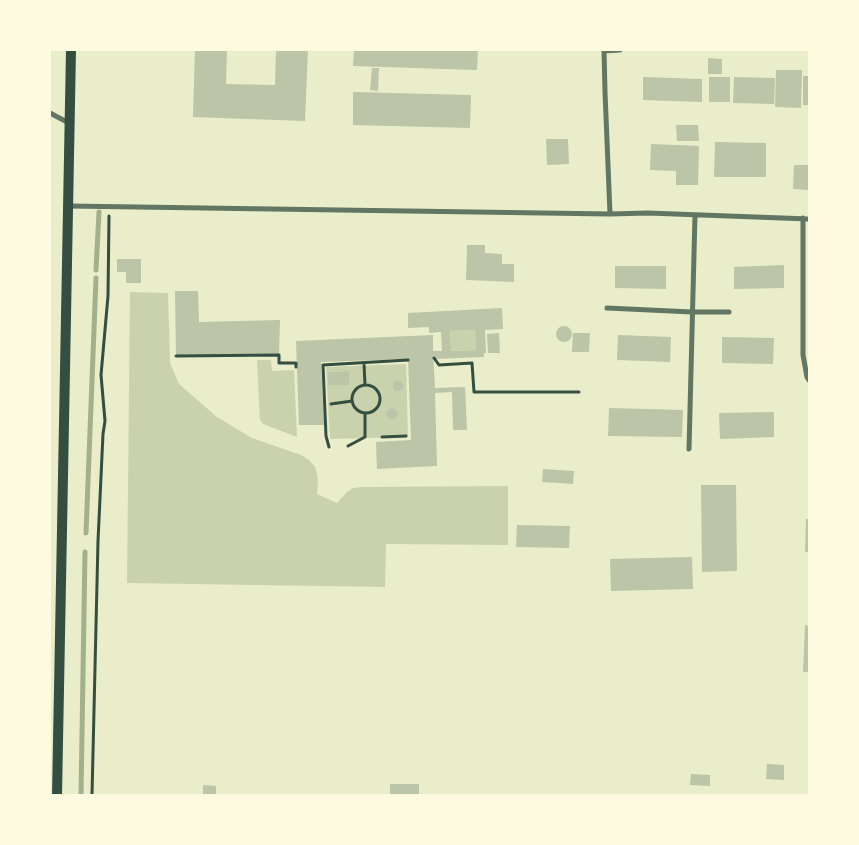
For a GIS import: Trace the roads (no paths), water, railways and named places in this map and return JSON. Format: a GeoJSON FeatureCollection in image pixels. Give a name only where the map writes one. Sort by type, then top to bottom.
{"type":"FeatureCollection","features":[{"type":"Feature","properties":{"kind":"main road"},"geometry":{"type":"LineString","coordinates":[[57,795],[71,50]]}},
{"type":"Feature","properties":{"kind":"street"},"geometry":{"type":"LineString","coordinates":[[610,214],[604,50],[620,50]]}},
{"type":"Feature","properties":{"kind":"street"},"geometry":{"type":"LineString","coordinates":[[50,113],[70,124]]}},
{"type":"Feature","properties":{"kind":"street"},"geometry":{"type":"LineString","coordinates":[[68,206],[648,213],[806,218],[802,355],[809,380]]}},
{"type":"Feature","properties":{"kind":"street"},"geometry":{"type":"LineString","coordinates":[[689,449],[695,215]]}},
{"type":"Feature","properties":{"kind":"street"},"geometry":{"type":"LineString","coordinates":[[607,308],[729,312]]}},
{"type":"Feature","properties":{"kind":"waterway"},"geometry":{"type":"LineString","coordinates":[[96,270],[99,212]]}},
{"type":"Feature","properties":{"kind":"waterway"},"geometry":{"type":"LineString","coordinates":[[86,533],[96,278]]}},
{"type":"Feature","properties":{"kind":"waterway"},"geometry":{"type":"LineString","coordinates":[[81,795],[85,552]]}}]}
